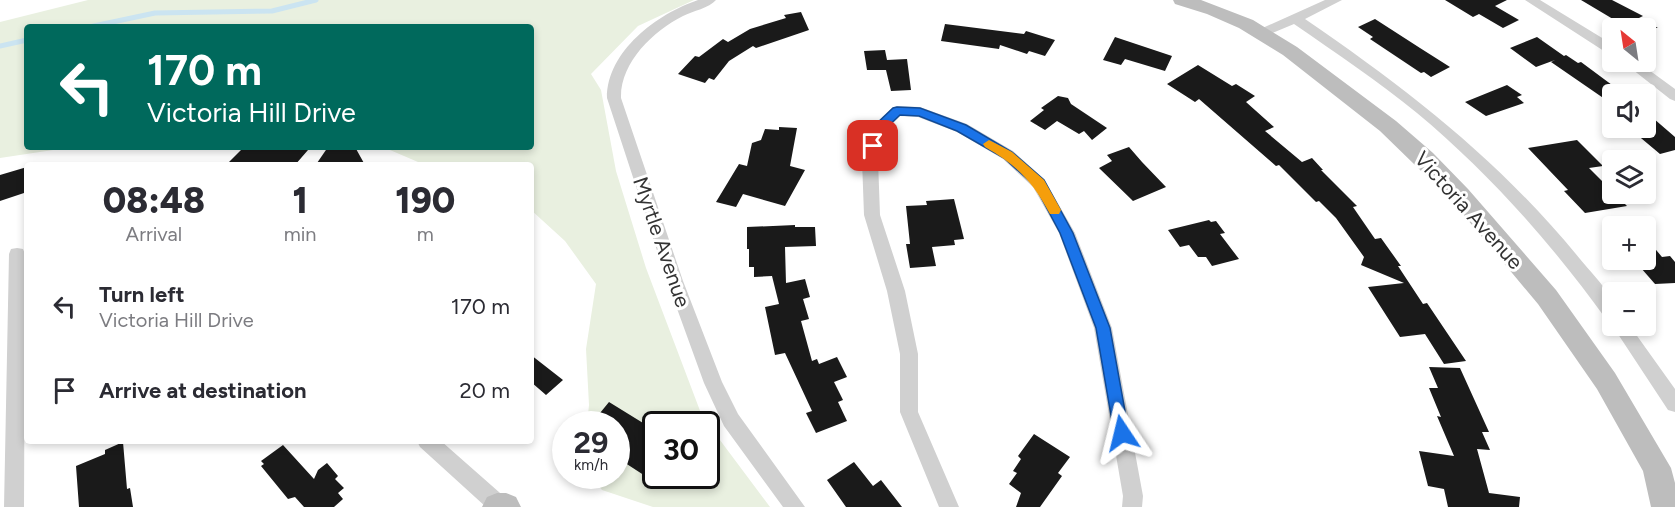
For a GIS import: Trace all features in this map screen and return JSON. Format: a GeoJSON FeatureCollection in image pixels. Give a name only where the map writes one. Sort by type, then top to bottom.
{"type":"FeatureCollection","features":[{"type":"Feature","properties":{"kind":"main road","name":"Victoria Avenue"},"geometry":{"type":"LineString","coordinates":[[1182,0],[1233,17],[1263,33],[1388,126],[1460,195],[1547,297],[1666,470],[1666,507]]}},
{"type":"Feature","properties":{"kind":"main road"},"geometry":{"type":"LineString","coordinates":[[499,507],[506,507]]}},
{"type":"Feature","properties":{"kind":"street","name":"Myrtle Avenue"},"geometry":{"type":"LineString","coordinates":[[710,0],[677,12],[644,37],[616,74],[613,83],[614,98],[668,260],[713,383],[731,420],[795,507]]}},
{"type":"Feature","properties":{"kind":"street"},"geometry":{"type":"LineString","coordinates":[[1263,33],[1336,0]]}},
{"type":"Feature","properties":{"kind":"street"},"geometry":{"type":"LineString","coordinates":[[1531,0],[1602,44]]}},
{"type":"Feature","properties":{"kind":"street"},"geometry":{"type":"LineString","coordinates":[[1295,18],[1393,88],[1471,155],[1526,209],[1590,282],[1602,299]]}},
{"type":"Feature","properties":{"kind":"street"},"geometry":{"type":"LineString","coordinates":[[1643,72],[1675,96]]}},
{"type":"Feature","properties":{"kind":"street"},"geometry":{"type":"LineString","coordinates":[[949,507],[909,412],[909,354],[896,291],[872,215],[870,160],[875,132],[897,111],[920,112],[962,128],[1008,155],[1040,183],[1067,233],[1103,328],[1133,496],[1132,507]]}},
{"type":"Feature","properties":{"kind":"street"},"geometry":{"type":"LineString","coordinates":[[14,507],[15,255]]}},
{"type":"Feature","properties":{"kind":"street"},"geometry":{"type":"LineString","coordinates":[[1628,336],[1675,404]]}},
{"type":"Feature","properties":{"kind":"street"},"geometry":{"type":"LineString","coordinates":[[430,444],[499,507]]}},
{"type":"Feature","properties":{"kind":"green space"},"geometry":{"type":"Polygon","coordinates":[[[88,0],[694,0],[638,26],[591,74],[601,90],[616,171],[646,268],[700,411],[642,411],[642,489],[720,489],[720,440],[770,507],[653,507],[602,490],[630,489],[630,411],[588,411],[586,349],[596,284],[565,241],[534,213],[534,162],[418,162],[390,150],[534,150],[534,24],[24,24],[24,150],[53,150],[0,158],[0,22],[88,0]]]}},
{"type":"Feature","properties":{"kind":"building"},"geometry":{"type":"Polygon","coordinates":[[[1445,0],[1507,0],[1495,6],[1519,20],[1503,28],[1479,14],[1473,17],[1445,0]]]}},
{"type":"Feature","properties":{"kind":"building"},"geometry":{"type":"Polygon","coordinates":[[[1581,0],[1612,0],[1643,16],[1611,18],[1581,0]]]}},
{"type":"Feature","properties":{"kind":"building"},"geometry":{"type":"Polygon","coordinates":[[[801,12],[809,30],[756,48],[753,46],[729,61],[714,80],[709,78],[705,83],[678,74],[695,56],[699,57],[723,39],[728,42],[750,29],[786,18],[784,15],[801,12]]]}},
{"type":"Feature","properties":{"kind":"building"},"geometry":{"type":"Polygon","coordinates":[[[1375,19],[1450,67],[1431,77],[1424,72],[1421,73],[1370,39],[1373,37],[1358,27],[1375,19]]]}},
{"type":"Feature","properties":{"kind":"building"},"geometry":{"type":"Polygon","coordinates":[[[945,24],[1024,34],[1026,31],[1055,40],[1045,56],[1029,51],[1027,54],[1000,45],[999,49],[941,41],[945,24]]]}},
{"type":"Feature","properties":{"kind":"building"},"geometry":{"type":"Polygon","coordinates":[[[1115,37],[1172,56],[1165,71],[1125,59],[1121,65],[1103,60],[1115,37]]]}},
{"type":"Feature","properties":{"kind":"building"},"geometry":{"type":"Polygon","coordinates":[[[1537,37],[1564,56],[1578,63],[1581,62],[1611,84],[1602,84],[1602,97],[1551,62],[1555,60],[1536,67],[1510,48],[1537,37]]]}},
{"type":"Feature","properties":{"kind":"building"},"geometry":{"type":"Polygon","coordinates":[[[885,50],[887,60],[907,59],[911,90],[891,91],[886,70],[867,70],[864,51],[885,50]]]}},
{"type":"Feature","properties":{"kind":"building"},"geometry":{"type":"Polygon","coordinates":[[[1198,65],[1232,86],[1236,84],[1255,96],[1246,102],[1274,127],[1265,131],[1302,162],[1312,158],[1357,206],[1353,207],[1375,239],[1381,238],[1401,266],[1398,266],[1423,304],[1427,303],[1466,361],[1444,364],[1425,334],[1400,337],[1368,287],[1404,283],[1361,265],[1364,257],[1336,218],[1319,201],[1316,202],[1279,165],[1276,166],[1199,99],[1195,102],[1167,84],[1198,65]]]}},
{"type":"Feature","properties":{"kind":"building"},"geometry":{"type":"Polygon","coordinates":[[[1507,85],[1522,95],[1517,97],[1524,103],[1486,116],[1465,102],[1507,85]]]}},
{"type":"Feature","properties":{"kind":"building"},"geometry":{"type":"Polygon","coordinates":[[[1058,96],[1068,98],[1071,104],[1107,128],[1092,140],[1084,131],[1079,134],[1057,121],[1045,130],[1030,121],[1044,110],[1041,108],[1058,96]]]}},
{"type":"Feature","properties":{"kind":"building"},"geometry":{"type":"Polygon","coordinates":[[[1656,121],[1675,137],[1675,150],[1660,154],[1641,138],[1656,138],[1656,121]]]}},
{"type":"Feature","properties":{"kind":"building"},"geometry":{"type":"Polygon","coordinates":[[[779,127],[797,128],[790,166],[805,170],[785,206],[743,194],[736,207],[716,202],[739,164],[747,166],[752,143],[761,140],[765,129],[779,130],[779,127]]]}},
{"type":"Feature","properties":{"kind":"building"},"geometry":{"type":"Polygon","coordinates":[[[1577,140],[1602,165],[1589,168],[1602,181],[1602,204],[1625,204],[1627,206],[1585,213],[1564,191],[1568,190],[1528,148],[1577,140]]]}},
{"type":"Feature","properties":{"kind":"building"},"geometry":{"type":"Polygon","coordinates":[[[1129,147],[1166,187],[1133,201],[1099,168],[1112,161],[1107,155],[1129,147]]]}},
{"type":"Feature","properties":{"kind":"building"},"geometry":{"type":"Polygon","coordinates":[[[241,150],[308,150],[298,162],[229,162],[241,150]]]}},
{"type":"Feature","properties":{"kind":"building"},"geometry":{"type":"Polygon","coordinates":[[[326,150],[357,150],[363,162],[318,162],[326,150]]]}},
{"type":"Feature","properties":{"kind":"building"},"geometry":{"type":"Polygon","coordinates":[[[24,168],[24,193],[0,201],[0,175],[24,168]]]}},
{"type":"Feature","properties":{"kind":"building"},"geometry":{"type":"Polygon","coordinates":[[[954,199],[964,239],[954,240],[955,245],[932,247],[936,266],[910,268],[906,244],[910,244],[906,206],[927,205],[926,201],[954,199]]]}},
{"type":"Feature","properties":{"kind":"building"},"geometry":{"type":"Polygon","coordinates":[[[1209,220],[1216,221],[1225,233],[1220,234],[1239,259],[1212,266],[1206,257],[1198,257],[1189,245],[1180,247],[1168,230],[1209,220]]]}},
{"type":"Feature","properties":{"kind":"building"},"geometry":{"type":"Polygon","coordinates":[[[795,225],[795,227],[815,227],[816,246],[785,247],[786,283],[805,279],[810,297],[803,299],[809,319],[801,321],[812,361],[817,359],[819,364],[837,357],[847,377],[834,382],[843,400],[838,402],[847,421],[816,433],[806,413],[812,411],[785,353],[775,355],[765,307],[779,304],[772,276],[754,277],[754,267],[749,267],[749,249],[747,249],[747,227],[795,225]]]}},
{"type":"Feature","properties":{"kind":"building"},"geometry":{"type":"Polygon","coordinates":[[[1656,250],[1662,257],[1670,256],[1675,262],[1675,283],[1656,284],[1643,270],[1656,270],[1656,250]]]}},
{"type":"Feature","properties":{"kind":"building"},"geometry":{"type":"Polygon","coordinates":[[[534,357],[563,380],[546,395],[534,385],[534,357]]]}},
{"type":"Feature","properties":{"kind":"building"},"geometry":{"type":"Polygon","coordinates":[[[1429,367],[1460,368],[1489,432],[1482,432],[1490,450],[1477,449],[1489,493],[1520,497],[1519,507],[1448,507],[1444,489],[1428,486],[1419,451],[1454,456],[1437,416],[1441,417],[1429,388],[1438,388],[1429,367]]]}},
{"type":"Feature","properties":{"kind":"building"},"geometry":{"type":"Polygon","coordinates":[[[609,402],[624,411],[602,411],[609,402]]]}},
{"type":"Feature","properties":{"kind":"building"},"geometry":{"type":"Polygon","coordinates":[[[630,415],[642,422],[642,474],[630,466],[630,415]]]}},
{"type":"Feature","properties":{"kind":"building"},"geometry":{"type":"Polygon","coordinates":[[[1034,434],[1070,457],[1058,473],[1062,476],[1040,507],[1016,507],[1021,493],[1009,484],[1017,473],[1013,471],[1021,459],[1018,456],[1034,434]]]}},
{"type":"Feature","properties":{"kind":"building"},"geometry":{"type":"Polygon","coordinates":[[[123,444],[127,489],[130,488],[133,507],[79,507],[76,466],[105,454],[105,450],[123,444]]]}},
{"type":"Feature","properties":{"kind":"building"},"geometry":{"type":"Polygon","coordinates":[[[283,445],[314,479],[318,470],[327,463],[338,476],[335,479],[344,488],[338,493],[343,499],[334,507],[304,507],[295,497],[288,499],[261,466],[264,464],[261,461],[283,445]]]}},
{"type":"Feature","properties":{"kind":"building"},"geometry":{"type":"Polygon","coordinates":[[[854,462],[873,486],[881,480],[902,507],[846,507],[827,480],[854,462]]]}},
{"type":"Feature","properties":{"kind":"waterway"},"geometry":{"type":"LineString","coordinates":[[103,24],[155,13],[272,11],[316,0]]}},
{"type":"Feature","properties":{"kind":"waterway"},"geometry":{"type":"LineString","coordinates":[[0,46],[24,41]]}},
{"type":"Feature","properties":{"kind":"slow traffic"},"geometry":{"type":"LineString","coordinates":[[989,144],[1008,155],[1040,183],[1054,210]]}},
{"type":"Feature","properties":{"kind":"route"},"geometry":{"type":"LineString","coordinates":[[873,146],[875,132],[897,111],[920,112],[962,128],[1008,155],[1040,183],[1067,233],[1103,328],[1122,433]]}}]}
